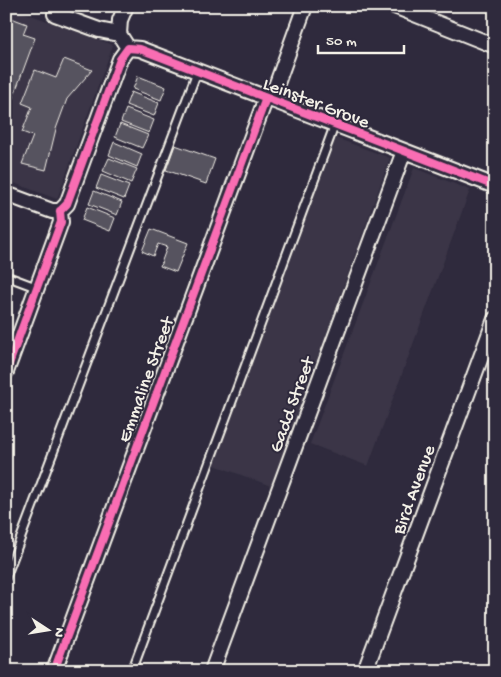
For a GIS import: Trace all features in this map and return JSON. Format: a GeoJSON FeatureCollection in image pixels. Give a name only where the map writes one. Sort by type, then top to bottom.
{"type":"FeatureCollection","features":[{"type":"Feature","properties":{"kind":"street"},"geometry":{"type":"LineString","coordinates":[[6,194],[52,211],[60,211],[67,204],[120,59],[128,48],[119,34],[120,20],[126,6]]}},
{"type":"Feature","properties":{"kind":"street","name":"Emmaline Street"},"geometry":{"type":"LineString","coordinates":[[54,671],[268,99],[305,6]]}},
{"type":"Feature","properties":{"kind":"street"},"geometry":{"type":"LineString","coordinates":[[394,6],[495,46]]}},
{"type":"Feature","properties":{"kind":"street"},"geometry":{"type":"LineString","coordinates":[[56,14],[99,30],[119,34]]}},
{"type":"Feature","properties":{"kind":"street","name":"Leinster Grove"},"geometry":{"type":"LineString","coordinates":[[128,48],[140,49],[495,186]]}},
{"type":"Feature","properties":{"kind":"street","name":"Gadd Street"},"geometry":{"type":"LineString","coordinates":[[212,671],[404,151]]}},
{"type":"Feature","properties":{"kind":"street"},"geometry":{"type":"LineString","coordinates":[[6,372],[61,222],[60,211]]}},
{"type":"Feature","properties":{"kind":"street","name":"Bird Avenue"},"geometry":{"type":"LineString","coordinates":[[365,671],[495,319]]}},
{"type":"Feature","properties":{"kind":"lane"},"geometry":{"type":"LineString","coordinates":[[6,577],[197,72]]}},
{"type":"Feature","properties":{"kind":"lane"},"geometry":{"type":"LineString","coordinates":[[132,671],[335,124]]}},
{"type":"Feature","properties":{"kind":"lane"},"geometry":{"type":"LineString","coordinates":[[6,276],[38,288]]}},
{"type":"Feature","properties":{"kind":"shaded area"},"geometry":{"type":"Polygon","coordinates":[[[6,6],[113,45],[57,199],[6,180],[6,6]]]}},
{"type":"Feature","properties":{"kind":"shaded area"},"geometry":{"type":"Polygon","coordinates":[[[333,137],[390,158],[271,486],[212,464],[333,137]]]}},
{"type":"Feature","properties":{"kind":"shaded area"},"geometry":{"type":"Polygon","coordinates":[[[414,168],[470,190],[368,466],[310,444],[414,168]]]}},
{"type":"Feature","properties":{"kind":"building"},"geometry":{"type":"Polygon","coordinates":[[[6,16],[27,24],[23,34],[35,38],[6,117],[6,16]]]}},
{"type":"Feature","properties":{"kind":"building"},"geometry":{"type":"Polygon","coordinates":[[[64,59],[92,70],[67,99],[56,129],[46,170],[22,164],[33,136],[22,132],[32,107],[22,103],[35,70],[56,78],[64,59]]]}},
{"type":"Feature","properties":{"kind":"building"},"geometry":{"type":"Polygon","coordinates":[[[138,76],[166,87],[161,100],[133,89],[138,76]]]}},
{"type":"Feature","properties":{"kind":"building"},"geometry":{"type":"Polygon","coordinates":[[[131,92],[159,103],[154,116],[126,105],[131,92]]]}},
{"type":"Feature","properties":{"kind":"building"},"geometry":{"type":"Polygon","coordinates":[[[126,109],[154,120],[149,133],[121,122],[126,109]]]}},
{"type":"Feature","properties":{"kind":"building"},"geometry":{"type":"Polygon","coordinates":[[[120,124],[148,135],[142,148],[115,137],[120,124]]]}},
{"type":"Feature","properties":{"kind":"building"},"geometry":{"type":"Polygon","coordinates":[[[114,142],[142,154],[137,167],[109,155],[114,142]]]}},
{"type":"Feature","properties":{"kind":"building"},"geometry":{"type":"Polygon","coordinates":[[[175,145],[215,159],[206,184],[166,170],[175,145]]]}},
{"type":"Feature","properties":{"kind":"building"},"geometry":{"type":"Polygon","coordinates":[[[109,158],[137,169],[131,183],[103,171],[109,158]]]}},
{"type":"Feature","properties":{"kind":"building"},"geometry":{"type":"Polygon","coordinates":[[[101,175],[129,186],[124,199],[96,188],[101,175]]]}},
{"type":"Feature","properties":{"kind":"building"},"geometry":{"type":"Polygon","coordinates":[[[94,191],[122,202],[117,215],[89,204],[94,191]]]}},
{"type":"Feature","properties":{"kind":"building"},"geometry":{"type":"Polygon","coordinates":[[[87,207],[115,218],[110,231],[82,220],[87,207]]]}},
{"type":"Feature","properties":{"kind":"building"},"geometry":{"type":"Polygon","coordinates":[[[151,229],[188,243],[176,272],[160,266],[167,247],[158,244],[153,256],[142,251],[151,229]]]}},
{"type":"Feature","properties":{"kind":"cycle path"},"geometry":{"type":"LineString","coordinates":[[60,211],[67,204],[120,59],[128,48],[140,49],[495,186]]}},
{"type":"Feature","properties":{"kind":"cycle path"},"geometry":{"type":"LineString","coordinates":[[54,671],[266,98]]}},
{"type":"Feature","properties":{"kind":"cycle path"},"geometry":{"type":"LineString","coordinates":[[6,372],[61,222],[60,211]]}}]}
